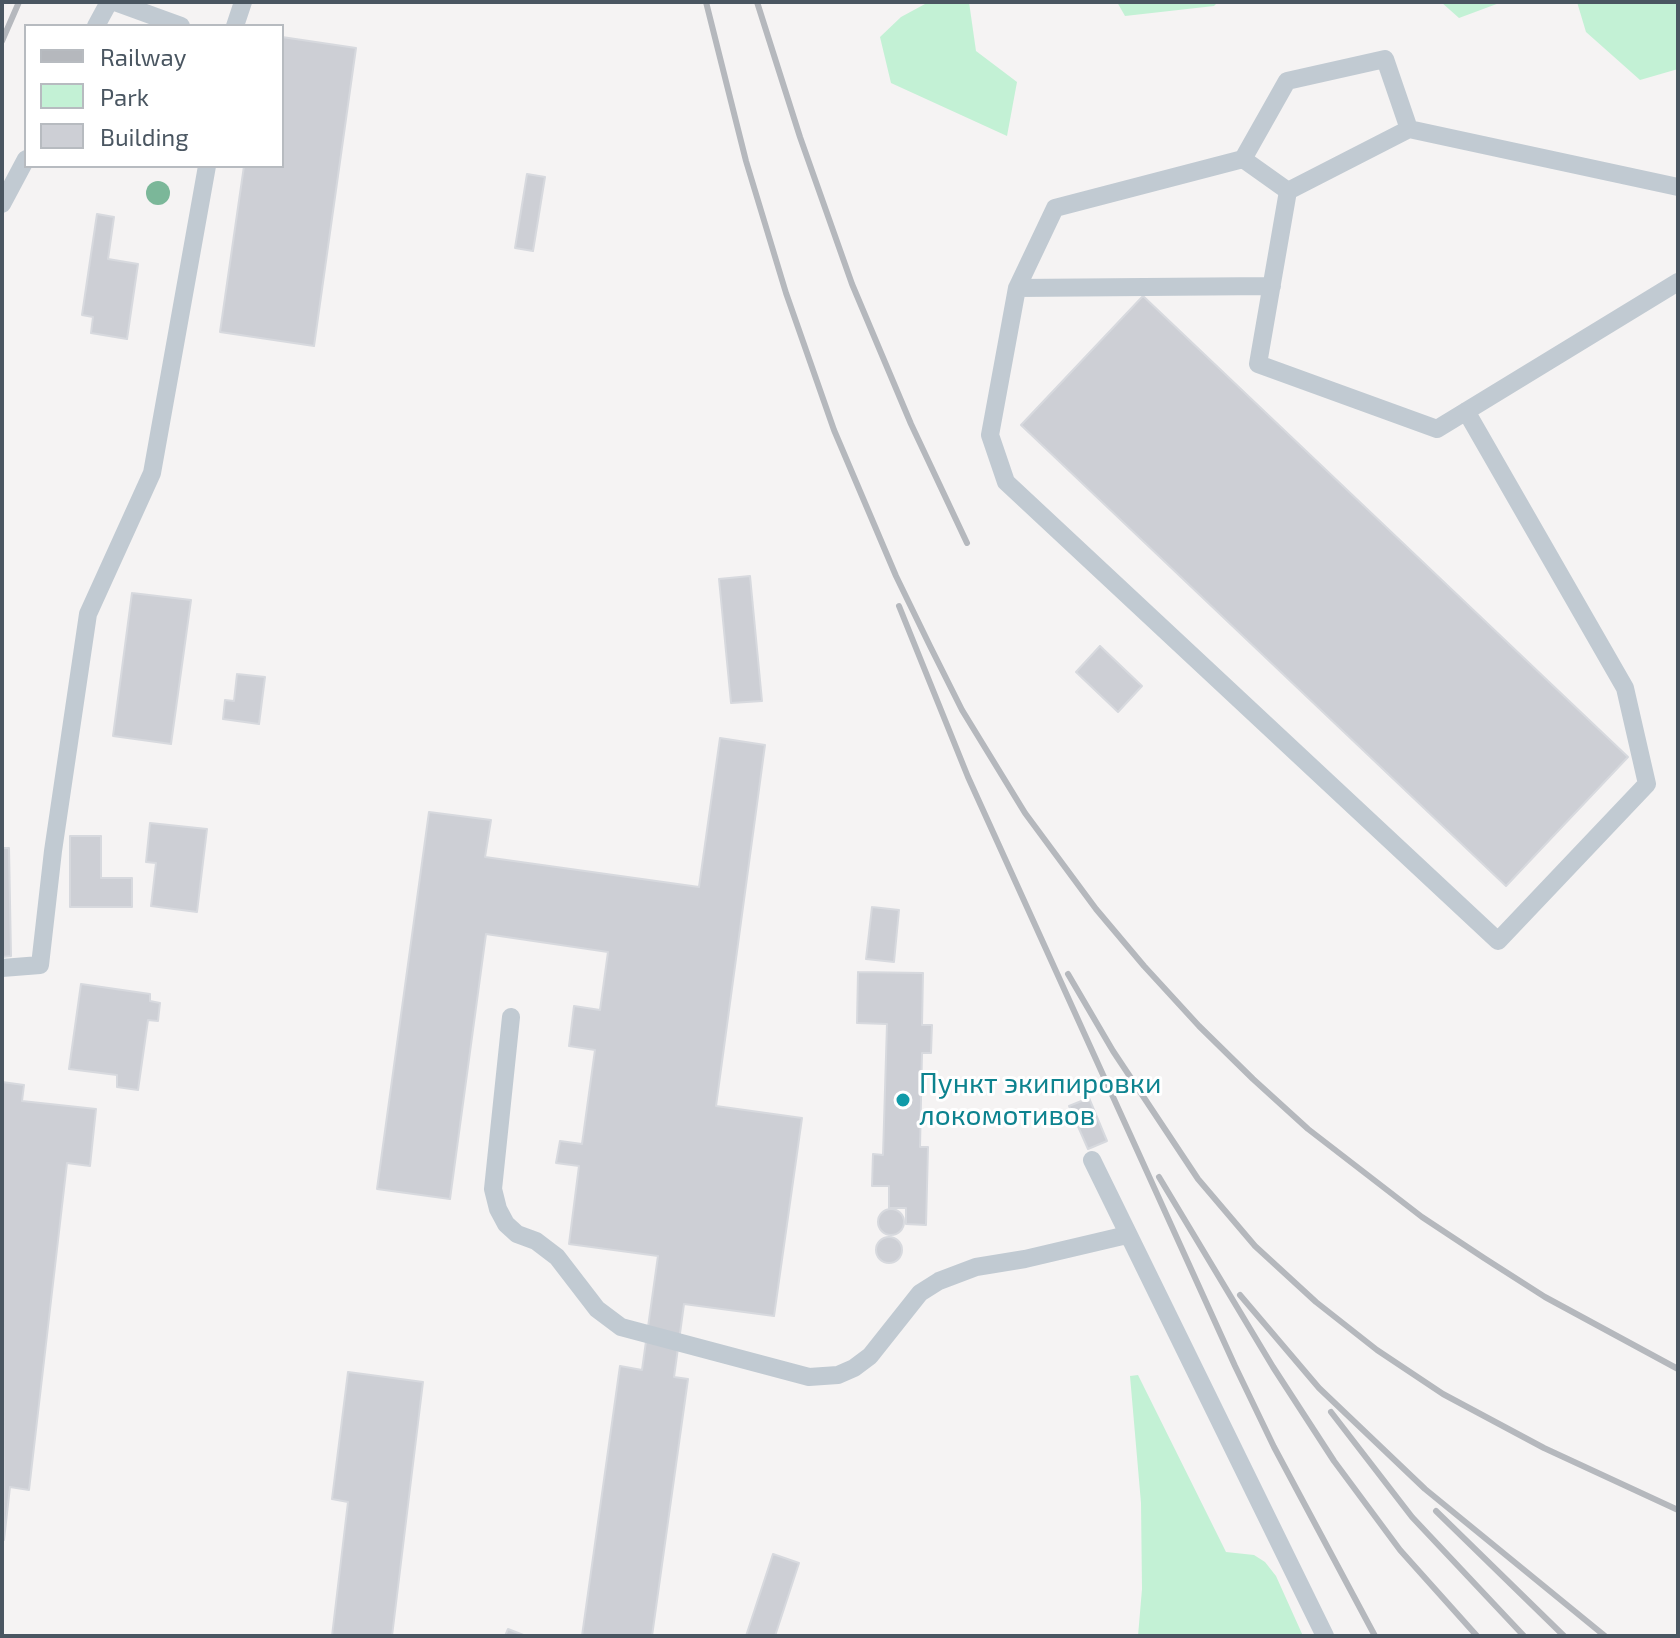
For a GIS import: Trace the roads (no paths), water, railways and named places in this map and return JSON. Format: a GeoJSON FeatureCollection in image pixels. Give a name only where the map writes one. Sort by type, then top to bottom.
{"type":"FeatureCollection","features":[{"type":"Feature","properties":{"kind":"lane"},"geometry":{"type":"LineString","coordinates":[[97,24],[112,2],[175,24]]}},
{"type":"Feature","properties":{"kind":"lane"},"geometry":{"type":"LineString","coordinates":[[236,24],[243,2]]}},
{"type":"Feature","properties":{"kind":"lane"},"geometry":{"type":"LineString","coordinates":[[1409,129],[1385,59],[1287,81],[1243,159],[1055,208],[1017,288],[990,435],[1006,482],[1498,941],[1647,784],[1625,688],[1466,411]]}},
{"type":"Feature","properties":{"kind":"lane"},"geometry":{"type":"LineString","coordinates":[[1288,191],[1409,129],[1678,187]]}},
{"type":"Feature","properties":{"kind":"lane"},"geometry":{"type":"LineString","coordinates":[[1243,159],[1288,191]]}},
{"type":"Feature","properties":{"kind":"lane"},"geometry":{"type":"LineString","coordinates":[[2,204],[24,163]]}},
{"type":"Feature","properties":{"kind":"lane"},"geometry":{"type":"LineString","coordinates":[[2,968],[40,965],[53,851],[88,614],[152,473],[207,168]]}},
{"type":"Feature","properties":{"kind":"lane"},"geometry":{"type":"LineString","coordinates":[[1288,191],[1258,364],[1437,429],[1678,282]]}},
{"type":"Feature","properties":{"kind":"lane"},"geometry":{"type":"LineString","coordinates":[[1017,288],[1272,286]]}},
{"type":"Feature","properties":{"kind":"lane"},"geometry":{"type":"LineString","coordinates":[[511,1017],[493,1189],[498,1209],[506,1224],[517,1234],[536,1241],[557,1257],[597,1309],[621,1327],[809,1377],[838,1375],[870,1356],[920,1293],[939,1281],[976,1267],[1127,1235]]}},
{"type":"Feature","properties":{"kind":"lane"},"geometry":{"type":"LineString","coordinates":[[1092,1160],[1325,1636]]}},
{"type":"Feature","properties":{"kind":"railway"},"geometry":{"type":"LineString","coordinates":[[2,41],[19,2]]}},
{"type":"Feature","properties":{"kind":"railway"},"geometry":{"type":"LineString","coordinates":[[706,2],[746,161],[786,293],[834,430],[896,576],[930,646],[962,710],[1025,813],[1096,909],[1144,966],[1199,1026],[1308,1129],[1422,1217],[1484,1258],[1545,1297],[1678,1369]]}},
{"type":"Feature","properties":{"kind":"railway"},"geometry":{"type":"LineString","coordinates":[[757,2],[852,284],[911,424],[967,543]]}},
{"type":"Feature","properties":{"kind":"railway"},"geometry":{"type":"LineString","coordinates":[[899,606],[968,777],[1235,1366],[1274,1447],[1375,1636]]}},
{"type":"Feature","properties":{"kind":"railway"},"geometry":{"type":"LineString","coordinates":[[1068,974],[1113,1051],[1198,1179],[1255,1246],[1316,1302],[1377,1350],[1443,1394],[1544,1448],[1678,1510]]}},
{"type":"Feature","properties":{"kind":"railway"},"geometry":{"type":"LineString","coordinates":[[1159,1177],[1273,1367],[1334,1461],[1400,1550],[1477,1636]]}},
{"type":"Feature","properties":{"kind":"railway"},"geometry":{"type":"LineString","coordinates":[[1240,1295],[1319,1388],[1425,1489],[1605,1636]]}},
{"type":"Feature","properties":{"kind":"railway"},"geometry":{"type":"LineString","coordinates":[[1331,1412],[1412,1517],[1524,1636]]}},
{"type":"Feature","properties":{"kind":"railway"},"geometry":{"type":"LineString","coordinates":[[1436,1511],[1564,1636]]}},
{"type":"Feature","properties":{"kind":"place","name":"Пункт экипировки локомотивов"},"geometry":{"type":"Point","coordinates":[903,1100]}}]}
